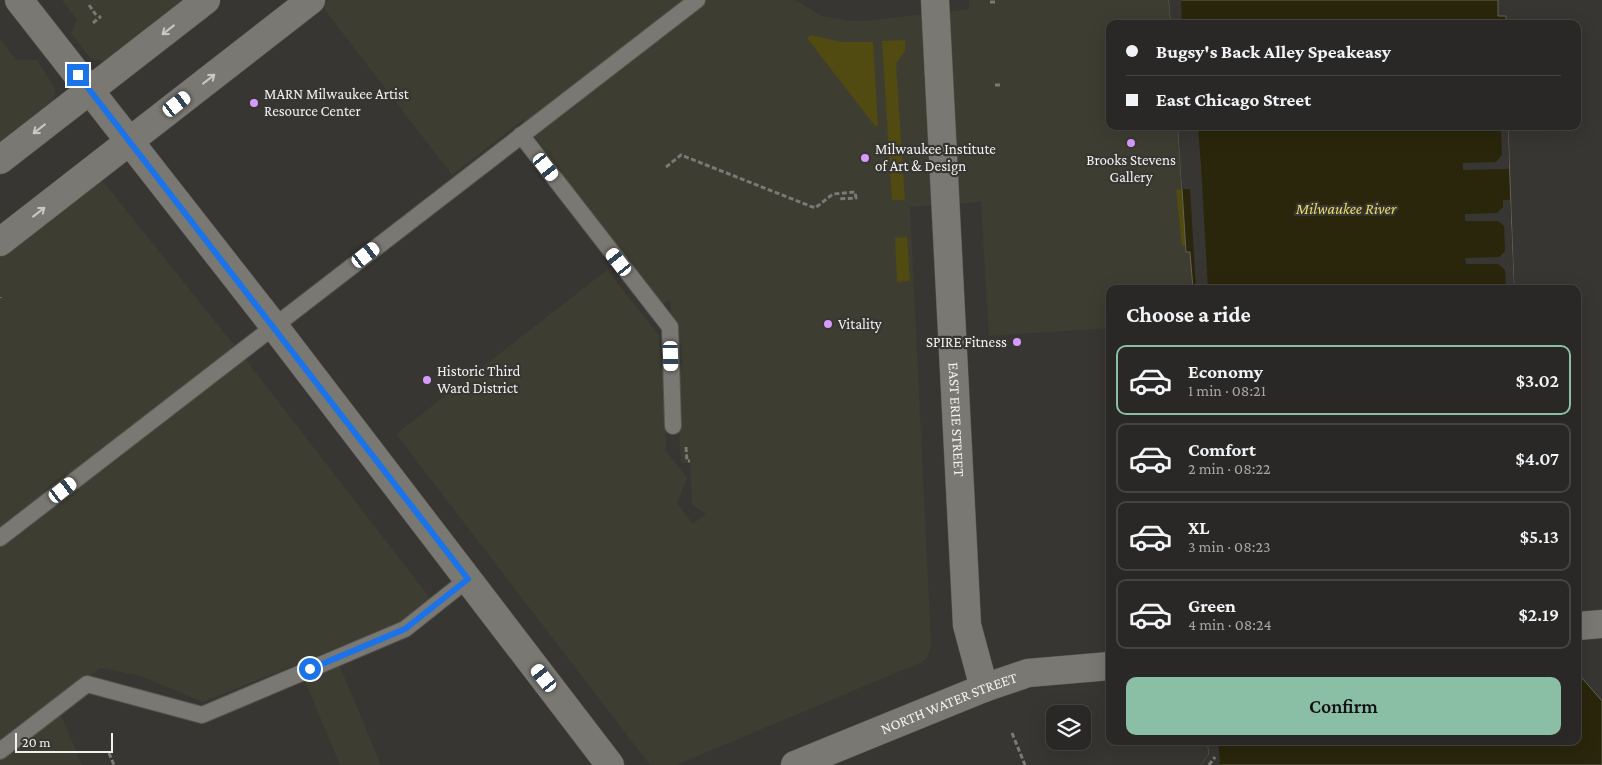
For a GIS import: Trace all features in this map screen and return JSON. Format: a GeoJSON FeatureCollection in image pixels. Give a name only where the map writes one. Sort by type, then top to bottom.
{"type":"FeatureCollection","features":[{"type":"Feature","properties":{"kind":"street"},"geometry":{"type":"LineString","coordinates":[[20,0],[274,326],[610,765]]}},
{"type":"Feature","properties":{"kind":"street"},"geometry":{"type":"LineString","coordinates":[[0,160],[206,0]]}},
{"type":"Feature","properties":{"kind":"street"},"geometry":{"type":"LineString","coordinates":[[0,242],[311,0]]}},
{"type":"Feature","properties":{"kind":"street","name":"EAST ERIE STREET"},"geometry":{"type":"LineString","coordinates":[[935,0],[967,625],[984,688]]}},
{"type":"Feature","properties":{"kind":"street"},"geometry":{"type":"LineString","coordinates":[[1581,626],[1602,624]]}},
{"type":"Feature","properties":{"kind":"street","name":"NORTH WATER STREET"},"geometry":{"type":"LineString","coordinates":[[795,765],[984,688],[1028,673],[1106,666]]}},
{"type":"Feature","properties":{"kind":"lane"},"geometry":{"type":"LineString","coordinates":[[0,538],[697,0]]}},
{"type":"Feature","properties":{"kind":"lane"},"geometry":{"type":"LineString","coordinates":[[522,135],[670,328],[673,426]]}},
{"type":"Feature","properties":{"kind":"lane"},"geometry":{"type":"LineString","coordinates":[[0,751],[87,684],[202,714],[405,629],[468,579]]}},
{"type":"Feature","properties":{"kind":"path"},"geometry":{"type":"LineString","coordinates":[[990,2],[997,2]]}},
{"type":"Feature","properties":{"kind":"path"},"geometry":{"type":"LineString","coordinates":[[89,5],[96,15]]}},
{"type":"Feature","properties":{"kind":"path"},"geometry":{"type":"LineString","coordinates":[[93,23],[102,16]]}},
{"type":"Feature","properties":{"kind":"path"},"geometry":{"type":"LineString","coordinates":[[995,85],[1002,85]]}},
{"type":"Feature","properties":{"kind":"path"},"geometry":{"type":"LineString","coordinates":[[666,167],[681,155],[815,208],[833,194],[855,192],[856,198],[838,199]]}},
{"type":"Feature","properties":{"kind":"path"},"geometry":{"type":"LineString","coordinates":[[1012,733],[1025,765]]}},
{"type":"Feature","properties":{"kind":"path"},"geometry":{"type":"LineString","coordinates":[[109,753],[114,765]]}},
{"type":"Feature","properties":{"kind":"path"},"geometry":{"type":"LineString","coordinates":[[1209,765],[1215,758]]}},
{"type":"Feature","properties":{"kind":"shaded area"},"geometry":{"type":"Polygon","coordinates":[[[62,0],[187,0],[112,59],[103,61],[91,59],[71,33],[77,20],[62,0]]]}},
{"type":"Feature","properties":{"kind":"shaded area"},"geometry":{"type":"Polygon","coordinates":[[[328,0],[795,0],[822,16],[851,21],[866,21],[969,9],[969,0],[1169,0],[1171,20],[1106,20],[1106,130],[1178,130],[1186,251],[1190,251],[1193,285],[1106,285],[1106,328],[989,336],[981,202],[910,207],[931,643],[928,657],[922,662],[676,765],[650,765],[396,434],[607,270],[658,334],[664,375],[666,451],[687,478],[677,503],[693,524],[706,514],[692,505],[690,463],[681,463],[670,299],[659,308],[523,120],[452,175],[321,5],[328,0]]]}},
{"type":"Feature","properties":{"kind":"shaded area"},"geometry":{"type":"Polygon","coordinates":[[[811,35],[841,42],[873,42],[878,126],[875,126],[807,38],[811,35]]]}},
{"type":"Feature","properties":{"kind":"shaded area"},"geometry":{"type":"Polygon","coordinates":[[[0,39],[16,60],[37,60],[55,88],[54,101],[0,147],[0,39]]]}},
{"type":"Feature","properties":{"kind":"shaded area"},"geometry":{"type":"Polygon","coordinates":[[[905,40],[905,51],[896,64],[905,200],[892,200],[882,41],[905,40]]]}},
{"type":"Feature","properties":{"kind":"shaded area"},"geometry":{"type":"Polygon","coordinates":[[[101,179],[246,360],[430,598],[401,622],[203,702],[141,676],[100,668],[51,705],[62,718],[82,765],[0,765],[0,257],[101,179]]]}},
{"type":"Feature","properties":{"kind":"shaded area"},"geometry":{"type":"Polygon","coordinates":[[[1182,189],[1186,245],[1182,246],[1176,190],[1182,189]]]}},
{"type":"Feature","properties":{"kind":"shaded area"},"geometry":{"type":"Polygon","coordinates":[[[907,237],[910,281],[897,282],[895,238],[907,237]]]}},
{"type":"Feature","properties":{"kind":"shaded area"},"geometry":{"type":"Polygon","coordinates":[[[340,666],[381,765],[340,765],[305,681],[340,666]]]}},
{"type":"Feature","properties":{"kind":"water"},"geometry":{"type":"Polygon","coordinates":[[[1169,0],[1498,0],[1498,16],[1506,16],[1506,20],[1171,20],[1169,0]]]}},
{"type":"Feature","properties":{"kind":"water","name":"Milwaukee River"},"geometry":{"type":"Polygon","coordinates":[[[1178,130],[1508,130],[1514,285],[1193,285],[1190,252],[1186,252],[1178,130]]]}},
{"type":"Feature","properties":{"kind":"water"},"geometry":{"type":"Polygon","coordinates":[[[1581,678],[1602,701],[1602,765],[1201,765],[1209,754],[1208,746],[1581,745],[1581,678]]]}},
{"type":"Feature","properties":{"kind":"pier"},"geometry":{"type":"Polygon","coordinates":[[[1169,0],[1181,0],[1182,20],[1171,20],[1169,0]]]}},
{"type":"Feature","properties":{"kind":"pier"},"geometry":{"type":"Polygon","coordinates":[[[1178,130],[1198,130],[1208,285],[1196,285],[1190,189],[1182,189],[1178,130]]]}},
{"type":"Feature","properties":{"kind":"pier"},"geometry":{"type":"Polygon","coordinates":[[[1508,130],[1509,169],[1463,170],[1463,163],[1496,162],[1502,155],[1501,131],[1508,130]]]}},
{"type":"Feature","properties":{"kind":"pier"},"geometry":{"type":"Polygon","coordinates":[[[1503,200],[1510,200],[1514,285],[1506,285],[1505,270],[1498,264],[1466,264],[1465,258],[1499,257],[1505,251],[1504,226],[1498,221],[1465,221],[1465,214],[1497,213],[1503,207],[1503,200]]]}},
{"type":"Feature","properties":{"kind":"pier"},"geometry":{"type":"Polygon","coordinates":[[[1218,745],[1220,761],[1218,765],[1201,765],[1209,754],[1208,746],[1218,745]]]}},
{"type":"Feature","properties":{"kind":"place","name":"MARN Milwaukee Artist Resource Center"},"geometry":{"type":"Point","coordinates":[254,103]}},
{"type":"Feature","properties":{"kind":"place","name":"Brooks Stevens Gallery"},"geometry":{"type":"Point","coordinates":[1131,143]}},
{"type":"Feature","properties":{"kind":"place","name":"Milwaukee Institute of Art & Design"},"geometry":{"type":"Point","coordinates":[865,158]}},
{"type":"Feature","properties":{"kind":"place","name":"Vitality"},"geometry":{"type":"Point","coordinates":[828,324]}},
{"type":"Feature","properties":{"kind":"place","name":"SPIRE Fitness"},"geometry":{"type":"Point","coordinates":[1017,342]}},
{"type":"Feature","properties":{"kind":"place","name":"Historic Third Ward District"},"geometry":{"type":"Point","coordinates":[427,380]}},
{"type":"Feature","properties":{"kind":"route"},"geometry":{"type":"LineString","coordinates":[[78,75],[468,579],[405,629],[310,669]]}}]}
